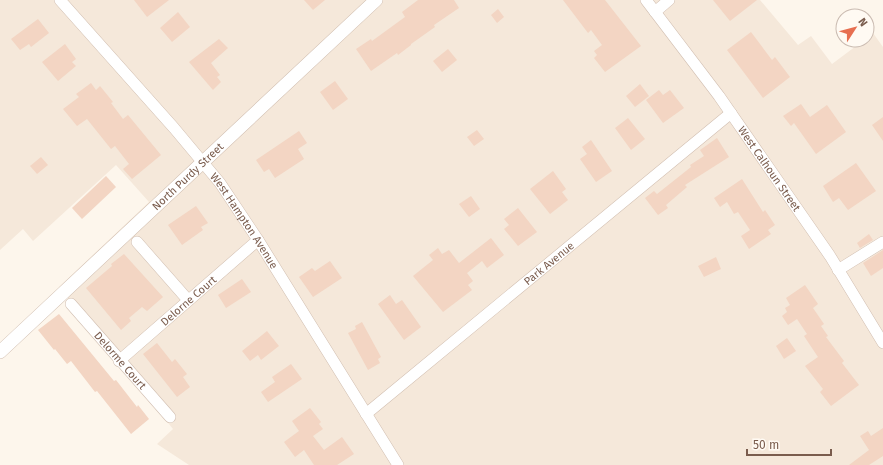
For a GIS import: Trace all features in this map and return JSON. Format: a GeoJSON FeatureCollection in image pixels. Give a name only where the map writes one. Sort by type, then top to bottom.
{"type":"FeatureCollection","features":[{"type":"Feature","properties":{"kind":"street","name":"West Hampton Avenue"},"geometry":{"type":"LineString","coordinates":[[60,0],[220,183],[258,240],[398,465]]}},
{"type":"Feature","properties":{"kind":"street","name":"North Purdy Street"},"geometry":{"type":"LineString","coordinates":[[0,352],[376,0]]}},
{"type":"Feature","properties":{"kind":"street","name":"West Calhoun Street"},"geometry":{"type":"LineString","coordinates":[[646,0],[731,113],[838,270],[883,343]]}},
{"type":"Feature","properties":{"kind":"street"},"geometry":{"type":"LineString","coordinates":[[655,12],[669,0]]}},
{"type":"Feature","properties":{"kind":"street","name":"Park Avenue"},"geometry":{"type":"LineString","coordinates":[[366,414],[731,113]]}},
{"type":"Feature","properties":{"kind":"street","name":"Delorne Court"},"geometry":{"type":"LineString","coordinates":[[119,360],[258,240]]}},
{"type":"Feature","properties":{"kind":"street"},"geometry":{"type":"LineString","coordinates":[[137,242],[188,300]]}},
{"type":"Feature","properties":{"kind":"street"},"geometry":{"type":"LineString","coordinates":[[838,270],[883,242]]}},
{"type":"Feature","properties":{"kind":"street","name":"Delorme Court"},"geometry":{"type":"LineString","coordinates":[[71,304],[170,417]]}},
{"type":"Feature","properties":{"kind":"shaded area"},"geometry":{"type":"Polygon","coordinates":[[[0,0],[760,0],[798,45],[811,36],[832,64],[853,48],[875,48],[875,36],[883,47],[883,465],[189,465],[157,444],[173,429],[59,287],[149,202],[116,165],[33,241],[23,229],[0,250],[0,0]]]}},
{"type":"Feature","properties":{"kind":"building"},"geometry":{"type":"Polygon","coordinates":[[[134,0],[169,0],[147,17],[134,0]]]}},
{"type":"Feature","properties":{"kind":"building"},"geometry":{"type":"Polygon","coordinates":[[[304,0],[325,0],[313,10],[304,0]]]}},
{"type":"Feature","properties":{"kind":"building"},"geometry":{"type":"Polygon","coordinates":[[[418,0],[454,0],[459,8],[434,25],[435,27],[398,55],[397,53],[371,71],[356,49],[371,39],[372,41],[405,17],[402,12],[418,0]]]}},
{"type":"Feature","properties":{"kind":"building"},"geometry":{"type":"Polygon","coordinates":[[[563,0],[605,0],[641,46],[605,72],[594,58],[597,55],[594,51],[602,45],[591,30],[588,33],[563,0]]]}},
{"type":"Feature","properties":{"kind":"building"},"geometry":{"type":"Polygon","coordinates":[[[713,0],[757,0],[730,21],[713,0]]]}},
{"type":"Feature","properties":{"kind":"building"},"geometry":{"type":"Polygon","coordinates":[[[498,9],[504,17],[497,23],[491,15],[498,9]]]}},
{"type":"Feature","properties":{"kind":"building"},"geometry":{"type":"Polygon","coordinates":[[[178,12],[190,27],[172,42],[160,28],[178,12]]]}},
{"type":"Feature","properties":{"kind":"building"},"geometry":{"type":"Polygon","coordinates":[[[38,19],[49,33],[31,47],[29,44],[20,50],[11,39],[38,19]]]}},
{"type":"Feature","properties":{"kind":"building"},"geometry":{"type":"Polygon","coordinates":[[[751,32],[772,60],[775,57],[790,77],[763,98],[727,50],[751,32]]]}},
{"type":"Feature","properties":{"kind":"building"},"geometry":{"type":"Polygon","coordinates":[[[219,39],[228,48],[211,63],[220,75],[217,77],[221,82],[213,90],[189,62],[219,39]]]}},
{"type":"Feature","properties":{"kind":"building"},"geometry":{"type":"Polygon","coordinates":[[[65,44],[76,59],[72,62],[76,66],[58,81],[42,62],[65,44]]]}},
{"type":"Feature","properties":{"kind":"building"},"geometry":{"type":"Polygon","coordinates":[[[448,49],[457,60],[442,72],[433,61],[448,49]]]}},
{"type":"Feature","properties":{"kind":"building"},"geometry":{"type":"Polygon","coordinates":[[[335,81],[348,99],[333,110],[320,92],[335,81]]]}},
{"type":"Feature","properties":{"kind":"building"},"geometry":{"type":"Polygon","coordinates":[[[91,83],[96,90],[100,86],[113,102],[111,103],[123,119],[128,115],[161,155],[132,179],[123,169],[129,164],[115,146],[111,149],[87,119],[77,126],[63,109],[79,97],[76,94],[91,83]]]}},
{"type":"Feature","properties":{"kind":"building"},"geometry":{"type":"Polygon","coordinates":[[[640,84],[649,96],[635,107],[626,96],[640,84]]]}},
{"type":"Feature","properties":{"kind":"building"},"geometry":{"type":"Polygon","coordinates":[[[659,90],[663,95],[670,90],[684,108],[663,123],[646,100],[659,90]]]}},
{"type":"Feature","properties":{"kind":"building"},"geometry":{"type":"Polygon","coordinates":[[[801,104],[810,117],[827,105],[846,132],[816,154],[794,123],[791,126],[783,116],[801,104]]]}},
{"type":"Feature","properties":{"kind":"building"},"geometry":{"type":"Polygon","coordinates":[[[883,117],[883,141],[872,125],[883,117]]]}},
{"type":"Feature","properties":{"kind":"building"},"geometry":{"type":"Polygon","coordinates":[[[628,118],[645,139],[631,150],[615,128],[628,118]]]}},
{"type":"Feature","properties":{"kind":"building"},"geometry":{"type":"Polygon","coordinates":[[[477,130],[484,139],[474,146],[467,137],[477,130]]]}},
{"type":"Feature","properties":{"kind":"building"},"geometry":{"type":"Polygon","coordinates":[[[299,131],[307,143],[298,149],[304,159],[275,178],[269,169],[264,172],[256,160],[299,131]]]}},
{"type":"Feature","properties":{"kind":"building"},"geometry":{"type":"Polygon","coordinates":[[[717,138],[729,157],[685,185],[687,187],[666,205],[668,208],[658,215],[645,198],[654,191],[657,194],[691,167],[690,165],[704,156],[700,150],[717,138]]]}},
{"type":"Feature","properties":{"kind":"building"},"geometry":{"type":"Polygon","coordinates":[[[591,140],[612,171],[596,182],[580,159],[587,154],[582,147],[591,140]]]}},
{"type":"Feature","properties":{"kind":"building"},"geometry":{"type":"Polygon","coordinates":[[[41,157],[48,165],[37,174],[30,166],[41,157]]]}},
{"type":"Feature","properties":{"kind":"building"},"geometry":{"type":"Polygon","coordinates":[[[856,163],[876,191],[848,210],[839,198],[833,202],[823,186],[856,163]]]}},
{"type":"Feature","properties":{"kind":"building"},"geometry":{"type":"Polygon","coordinates":[[[553,171],[566,189],[562,192],[568,200],[550,214],[530,189],[553,171]]]}},
{"type":"Feature","properties":{"kind":"building"},"geometry":{"type":"Polygon","coordinates":[[[106,176],[116,187],[82,219],[72,208],[106,176]]]}},
{"type":"Feature","properties":{"kind":"building"},"geometry":{"type":"Polygon","coordinates":[[[742,179],[763,212],[765,210],[775,225],[768,230],[771,234],[749,249],[741,236],[750,230],[738,212],[734,214],[727,202],[720,207],[714,198],[742,179]]]}},
{"type":"Feature","properties":{"kind":"building"},"geometry":{"type":"Polygon","coordinates":[[[471,196],[480,209],[469,217],[459,204],[471,196]]]}},
{"type":"Feature","properties":{"kind":"building"},"geometry":{"type":"Polygon","coordinates":[[[196,206],[208,223],[201,227],[203,230],[182,245],[168,225],[196,206]]]}},
{"type":"Feature","properties":{"kind":"building"},"geometry":{"type":"Polygon","coordinates":[[[518,208],[537,232],[518,246],[504,229],[509,225],[504,219],[518,208]]]}},
{"type":"Feature","properties":{"kind":"building"},"geometry":{"type":"Polygon","coordinates":[[[869,234],[873,240],[860,248],[857,243],[869,234]]]}},
{"type":"Feature","properties":{"kind":"building"},"geometry":{"type":"Polygon","coordinates":[[[491,238],[504,255],[487,268],[482,261],[467,273],[473,281],[468,285],[472,290],[443,312],[413,276],[433,260],[429,255],[438,248],[442,254],[449,250],[459,263],[491,238]]]}},
{"type":"Feature","properties":{"kind":"building"},"geometry":{"type":"Polygon","coordinates":[[[883,250],[883,268],[871,276],[863,263],[883,250]]]}},
{"type":"Feature","properties":{"kind":"building"},"geometry":{"type":"Polygon","coordinates":[[[124,254],[163,297],[147,311],[142,307],[129,318],[131,321],[121,330],[86,288],[112,266],[111,264],[124,254]]]}},
{"type":"Feature","properties":{"kind":"building"},"geometry":{"type":"Polygon","coordinates":[[[716,257],[721,269],[704,277],[698,266],[716,257]]]}},
{"type":"Feature","properties":{"kind":"building"},"geometry":{"type":"Polygon","coordinates":[[[330,261],[342,278],[313,297],[299,277],[312,268],[315,271],[330,261]]]}},
{"type":"Feature","properties":{"kind":"building"},"geometry":{"type":"Polygon","coordinates":[[[242,279],[251,292],[226,308],[218,295],[242,279]]]}},
{"type":"Feature","properties":{"kind":"building"},"geometry":{"type":"Polygon","coordinates":[[[805,285],[818,304],[813,308],[824,324],[821,326],[828,336],[826,337],[844,361],[842,363],[859,385],[831,406],[820,392],[823,389],[805,366],[818,357],[804,336],[807,334],[797,319],[788,325],[782,316],[787,312],[785,308],[790,305],[786,298],[805,285]]]}},
{"type":"Feature","properties":{"kind":"building"},"geometry":{"type":"Polygon","coordinates":[[[390,295],[396,304],[402,300],[421,327],[404,340],[378,304],[390,295]]]}},
{"type":"Feature","properties":{"kind":"building"},"geometry":{"type":"Polygon","coordinates":[[[59,314],[114,381],[116,380],[137,407],[138,405],[149,419],[131,434],[71,361],[67,364],[38,330],[59,314]]]}},
{"type":"Feature","properties":{"kind":"building"},"geometry":{"type":"Polygon","coordinates":[[[362,322],[381,357],[378,359],[380,363],[368,370],[348,333],[356,329],[355,326],[362,322]]]}},
{"type":"Feature","properties":{"kind":"building"},"geometry":{"type":"Polygon","coordinates":[[[267,331],[279,346],[261,360],[258,355],[250,361],[242,351],[267,331]]]}},
{"type":"Feature","properties":{"kind":"building"},"geometry":{"type":"Polygon","coordinates":[[[787,338],[796,351],[784,359],[776,346],[787,338]]]}},
{"type":"Feature","properties":{"kind":"building"},"geometry":{"type":"Polygon","coordinates":[[[157,343],[172,362],[175,359],[187,374],[183,377],[190,387],[177,397],[143,354],[157,343]]]}},
{"type":"Feature","properties":{"kind":"building"},"geometry":{"type":"Polygon","coordinates":[[[291,364],[302,379],[268,402],[261,392],[275,382],[272,377],[291,364]]]}},
{"type":"Feature","properties":{"kind":"building"},"geometry":{"type":"Polygon","coordinates":[[[310,408],[321,422],[319,424],[323,429],[313,436],[324,450],[342,437],[354,454],[337,465],[314,465],[304,450],[295,457],[284,442],[299,431],[292,421],[310,408]]]}},
{"type":"Feature","properties":{"kind":"building"},"geometry":{"type":"Polygon","coordinates":[[[883,428],[883,456],[869,465],[849,465],[869,450],[860,436],[868,431],[871,436],[883,428]]]}}]}
